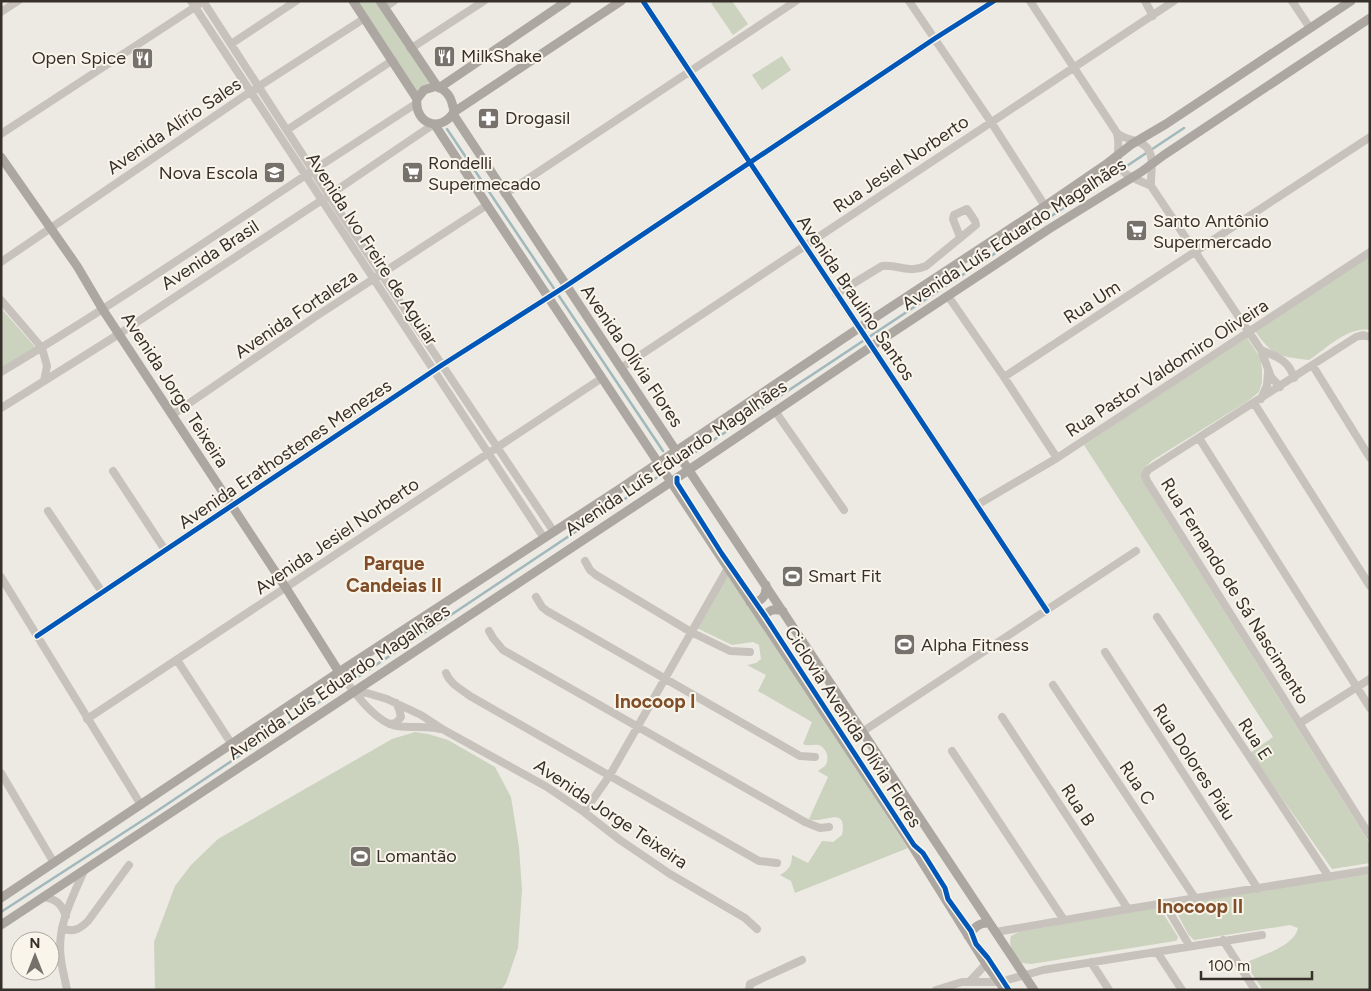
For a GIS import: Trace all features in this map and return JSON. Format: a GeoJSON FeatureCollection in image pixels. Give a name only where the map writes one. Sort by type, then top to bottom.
{"type":"FeatureCollection","features":[{"type":"Feature","properties":{"kind":"main road","name":"Avenida Olívia Flores"},"geometry":{"type":"LineString","coordinates":[[353,1],[393,60],[417,101],[422,118],[433,124],[763,621],[1002,986]]}},
{"type":"Feature","properties":{"kind":"main road","name":"Avenida Brasil"},"geometry":{"type":"LineString","coordinates":[[417,101],[424,90],[438,87],[567,1]]}},
{"type":"Feature","properties":{"kind":"main road","name":"Avenida Brasil"},"geometry":{"type":"LineString","coordinates":[[433,124],[441,124],[449,120],[453,113],[621,1]]}},
{"type":"Feature","properties":{"kind":"main road","name":"Avenida Luís Eduardo Magalhães"},"geometry":{"type":"LineString","coordinates":[[1,898],[339,672],[1118,159],[1166,124],[1351,1]]}},
{"type":"Feature","properties":{"kind":"main road","name":"Avenida Olívia Flores"},"geometry":{"type":"LineString","coordinates":[[382,5],[410,49],[438,87],[446,91],[452,100],[453,113],[505,194],[1034,990]]}},
{"type":"Feature","properties":{"kind":"main road","name":"Avenida Luís Eduardo Magalhães"},"geometry":{"type":"LineString","coordinates":[[1,925],[355,694],[671,482],[870,344],[948,296],[1370,18]]}},
{"type":"Feature","properties":{"kind":"main road","name":"Avenida Jorge Teixeira"},"geometry":{"type":"LineString","coordinates":[[1,157],[77,266],[102,308],[339,672]]}},
{"type":"Feature","properties":{"kind":"main road"},"geometry":{"type":"LineString","coordinates":[[750,602],[764,598],[766,585]]}},
{"type":"Feature","properties":{"kind":"main road"},"geometry":{"type":"LineString","coordinates":[[763,621],[767,612],[783,610]]}},
{"type":"Feature","properties":{"kind":"main road"},"geometry":{"type":"LineString","coordinates":[[968,936],[980,924],[989,923]]}},
{"type":"Feature","properties":{"kind":"street"},"geometry":{"type":"LineString","coordinates":[[2,9],[18,1]]}},
{"type":"Feature","properties":{"kind":"street"},"geometry":{"type":"LineString","coordinates":[[1,134],[193,4],[203,1]]}},
{"type":"Feature","properties":{"kind":"street","name":"Avenida Ivo Freire de Aguiar"},"geometry":{"type":"LineString","coordinates":[[203,1],[554,532]]}},
{"type":"Feature","properties":{"kind":"street"},"geometry":{"type":"LineString","coordinates":[[231,44],[296,1]]}},
{"type":"Feature","properties":{"kind":"street"},"geometry":{"type":"LineString","coordinates":[[382,5],[394,1]]}},
{"type":"Feature","properties":{"kind":"street"},"geometry":{"type":"LineString","coordinates":[[410,49],[484,1]]}},
{"type":"Feature","properties":{"kind":"street","name":"Avenida Braulino Santos"},"geometry":{"type":"LineString","coordinates":[[643,1],[1047,611]]}},
{"type":"Feature","properties":{"kind":"street"},"geometry":{"type":"LineString","coordinates":[[505,194],[796,1]]}},
{"type":"Feature","properties":{"kind":"street"},"geometry":{"type":"LineString","coordinates":[[909,1],[1045,206]]}},
{"type":"Feature","properties":{"kind":"street"},"geometry":{"type":"LineString","coordinates":[[566,286],[934,39],[994,1]]}},
{"type":"Feature","properties":{"kind":"street"},"geometry":{"type":"LineString","coordinates":[[1030,1],[1117,133],[1119,144],[1118,159],[1122,172],[1151,186],[1262,350],[1268,370],[1273,380],[1280,387]]}},
{"type":"Feature","properties":{"kind":"street"},"geometry":{"type":"LineString","coordinates":[[1145,1],[1153,16]]}},
{"type":"Feature","properties":{"kind":"street","name":"Rua Jesiel Norberto"},"geometry":{"type":"LineString","coordinates":[[620,368],[1174,1]]}},
{"type":"Feature","properties":{"kind":"street"},"geometry":{"type":"LineString","coordinates":[[1292,1],[1310,28]]}},
{"type":"Feature","properties":{"kind":"street","name":"Avenida Ivo Freire de Aguiar"},"geometry":{"type":"LineString","coordinates":[[193,4],[433,372],[544,538]]}},
{"type":"Feature","properties":{"kind":"street","name":"Avenida Alírio Sales"},"geometry":{"type":"LineString","coordinates":[[1,262],[250,92],[365,18]]}},
{"type":"Feature","properties":{"kind":"street"},"geometry":{"type":"LineString","coordinates":[[287,130],[393,60]]}},
{"type":"Feature","properties":{"kind":"street","name":"Avenida Brasil"},"geometry":{"type":"LineString","coordinates":[[1,372],[159,274],[417,101]]}},
{"type":"Feature","properties":{"kind":"street","name":"Avenida Brasil"},"geometry":{"type":"LineString","coordinates":[[1,408],[119,334],[433,124]]}},
{"type":"Feature","properties":{"kind":"street"},"geometry":{"type":"LineString","coordinates":[[1117,133],[1149,150],[1152,161],[1151,186]]}},
{"type":"Feature","properties":{"kind":"street","name":"Rua Um"},"geometry":{"type":"LineString","coordinates":[[1004,377],[1370,137]]}},
{"type":"Feature","properties":{"kind":"street","name":"Avenida Fortaleza"},"geometry":{"type":"LineString","coordinates":[[172,414],[487,205]]}},
{"type":"Feature","properties":{"kind":"street"},"geometry":{"type":"LineString","coordinates":[[836,294],[882,266],[910,270],[926,266],[960,237]]}},
{"type":"Feature","properties":{"kind":"street","name":"Rua Pastor Valdomiro Oliveira"},"geometry":{"type":"LineString","coordinates":[[977,505],[1056,458],[1370,252]]}},
{"type":"Feature","properties":{"kind":"street","name":"Avenida Erathostenes Menezes"},"geometry":{"type":"LineString","coordinates":[[37,636],[442,365],[566,286]]}},
{"type":"Feature","properties":{"kind":"street"},"geometry":{"type":"LineString","coordinates":[[948,296],[1004,377],[1056,458]]}},
{"type":"Feature","properties":{"kind":"street"},"geometry":{"type":"LineString","coordinates":[[1,300],[42,348],[47,366],[44,381]]}},
{"type":"Feature","properties":{"kind":"street"},"geometry":{"type":"LineString","coordinates":[[1370,337],[1363,335],[1356,337],[1199,438],[1370,708]]}},
{"type":"Feature","properties":{"kind":"street"},"geometry":{"type":"LineString","coordinates":[[1262,350],[1288,363],[1311,367],[1370,458]]}},
{"type":"Feature","properties":{"kind":"street"},"geometry":{"type":"LineString","coordinates":[[1288,363],[1294,378]]}},
{"type":"Feature","properties":{"kind":"street"},"geometry":{"type":"LineString","coordinates":[[1258,401],[1267,384],[1268,370]]}},
{"type":"Feature","properties":{"kind":"street","name":"Avenida Jesiel Norberto"},"geometry":{"type":"LineString","coordinates":[[87,718],[602,378]]}},
{"type":"Feature","properties":{"kind":"street"},"geometry":{"type":"LineString","coordinates":[[1258,401],[1370,586]]}},
{"type":"Feature","properties":{"kind":"street"},"geometry":{"type":"LineString","coordinates":[[775,411],[844,510]]}},
{"type":"Feature","properties":{"kind":"street","name":"Rua Fernando de Sá Nascimento"},"geometry":{"type":"LineString","coordinates":[[1199,438],[1148,470],[1145,475],[1147,481],[1370,836]]}},
{"type":"Feature","properties":{"kind":"street"},"geometry":{"type":"LineString","coordinates":[[112,471],[165,550]]}},
{"type":"Feature","properties":{"kind":"street"},"geometry":{"type":"LineString","coordinates":[[48,512],[102,592]]}},
{"type":"Feature","properties":{"kind":"street"},"geometry":{"type":"LineString","coordinates":[[862,732],[1136,551]]}},
{"type":"Feature","properties":{"kind":"street"},"geometry":{"type":"LineString","coordinates":[[586,561],[590,570],[596,575],[690,632],[730,651],[750,652]]}},
{"type":"Feature","properties":{"kind":"street"},"geometry":{"type":"LineString","coordinates":[[584,812],[610,776],[728,568]]}},
{"type":"Feature","properties":{"kind":"street"},"geometry":{"type":"LineString","coordinates":[[1,577],[141,805]]}},
{"type":"Feature","properties":{"kind":"street"},"geometry":{"type":"LineString","coordinates":[[536,597],[547,612],[800,756],[815,757]]}},
{"type":"Feature","properties":{"kind":"street","name":"Rua E"},"geometry":{"type":"LineString","coordinates":[[1156,617],[1329,877]]}},
{"type":"Feature","properties":{"kind":"street"},"geometry":{"type":"LineString","coordinates":[[489,631],[492,638],[503,650],[813,826],[820,828],[829,827]]}},
{"type":"Feature","properties":{"kind":"street","name":"Rua Dolores Piáu"},"geometry":{"type":"LineString","coordinates":[[1105,652],[1258,888]]}},
{"type":"Feature","properties":{"kind":"street"},"geometry":{"type":"LineString","coordinates":[[177,660],[232,744]]}},
{"type":"Feature","properties":{"kind":"street","name":"Avenida Jorge Teixeira"},"geometry":{"type":"LineString","coordinates":[[339,672],[355,694],[370,710],[390,724],[444,730]]}},
{"type":"Feature","properties":{"kind":"street"},"geometry":{"type":"LineString","coordinates":[[446,673],[454,685],[470,696],[759,861],[777,863]]}},
{"type":"Feature","properties":{"kind":"street"},"geometry":{"type":"LineString","coordinates":[[1300,723],[1370,679]]}},
{"type":"Feature","properties":{"kind":"street","name":"Rua C"},"geometry":{"type":"LineString","coordinates":[[1053,685],[1195,898]]}},
{"type":"Feature","properties":{"kind":"street","name":"Avenida Jorge Teixeira"},"geometry":{"type":"LineString","coordinates":[[355,694],[367,693],[422,715],[444,730],[547,787],[663,870],[745,918],[757,929]]}},
{"type":"Feature","properties":{"kind":"street"},"geometry":{"type":"LineString","coordinates":[[390,724],[396,723],[400,717],[400,709],[396,703]]}},
{"type":"Feature","properties":{"kind":"street","name":"Rua B"},"geometry":{"type":"LineString","coordinates":[[1002,717],[1128,909]]}},
{"type":"Feature","properties":{"kind":"street"},"geometry":{"type":"LineString","coordinates":[[952,751],[1064,920]]}},
{"type":"Feature","properties":{"kind":"street"},"geometry":{"type":"LineString","coordinates":[[2,777],[54,863]]}},
{"type":"Feature","properties":{"kind":"street"},"geometry":{"type":"LineString","coordinates":[[62,928],[69,931],[81,928],[129,866]]}},
{"type":"Feature","properties":{"kind":"street"},"geometry":{"type":"LineString","coordinates":[[996,932],[1370,870]]}},
{"type":"Feature","properties":{"kind":"street"},"geometry":{"type":"LineString","coordinates":[[67,990],[60,958],[62,928],[84,871]]}},
{"type":"Feature","properties":{"kind":"street"},"geometry":{"type":"LineString","coordinates":[[43,897],[61,904],[66,916]]}},
{"type":"Feature","properties":{"kind":"street"},"geometry":{"type":"LineString","coordinates":[[1164,903],[1189,946]]}},
{"type":"Feature","properties":{"kind":"street"},"geometry":{"type":"LineString","coordinates":[[936,990],[951,984],[970,981],[1002,986],[1025,975],[1043,970],[1262,935]]}},
{"type":"Feature","properties":{"kind":"street"},"geometry":{"type":"LineString","coordinates":[[1223,940],[1255,990]]}},
{"type":"Feature","properties":{"kind":"street"},"geometry":{"type":"LineString","coordinates":[[1156,952],[1182,990]]}},
{"type":"Feature","properties":{"kind":"street"},"geometry":{"type":"LineString","coordinates":[[749,990],[750,984],[802,960]]}},
{"type":"Feature","properties":{"kind":"street"},"geometry":{"type":"LineString","coordinates":[[1091,962],[1109,990]]}},
{"type":"Feature","properties":{"kind":"street"},"geometry":{"type":"LineString","coordinates":[[970,981],[986,964]]}},
{"type":"Feature","properties":{"kind":"green space"},"geometry":{"type":"Polygon","coordinates":[[[352,1],[380,1],[437,87],[417,100],[352,1]]]}},
{"type":"Feature","properties":{"kind":"green space"},"geometry":{"type":"Polygon","coordinates":[[[714,1],[732,1],[748,24],[733,35],[711,3],[714,1]]]}},
{"type":"Feature","properties":{"kind":"green space"},"geometry":{"type":"Polygon","coordinates":[[[782,56],[791,70],[762,90],[752,75],[782,56]]]}},
{"type":"Feature","properties":{"kind":"green space"},"geometry":{"type":"Polygon","coordinates":[[[1370,253],[1370,330],[1354,331],[1309,360],[1283,356],[1277,353],[1267,346],[1255,331],[1370,253]]]}},
{"type":"Feature","properties":{"kind":"green space"},"geometry":{"type":"Polygon","coordinates":[[[1,308],[35,347],[1,370],[1,308]]]}},
{"type":"Feature","properties":{"kind":"green space"},"geometry":{"type":"Polygon","coordinates":[[[1246,336],[1261,359],[1262,382],[1259,392],[1248,401],[1153,460],[1144,471],[1144,481],[1370,844],[1370,863],[1332,869],[1250,753],[1273,737],[1084,445],[1246,336]]]}},
{"type":"Feature","properties":{"kind":"green space"},"geometry":{"type":"Polygon","coordinates":[[[728,576],[908,848],[795,893],[791,881],[780,875],[789,867],[792,855],[808,863],[822,841],[833,842],[842,835],[843,825],[838,817],[820,820],[809,819],[828,777],[818,771],[827,763],[827,754],[819,745],[803,744],[812,722],[758,691],[766,675],[747,665],[756,663],[761,659],[759,645],[753,642],[732,645],[697,628],[724,577],[728,576]]]}},
{"type":"Feature","properties":{"kind":"green space","name":"Lomantão"},"geometry":{"type":"Polygon","coordinates":[[[415,732],[448,740],[495,767],[511,797],[519,847],[522,890],[518,948],[506,983],[501,990],[155,990],[154,942],[175,886],[191,865],[218,839],[392,739],[415,732]]]}},
{"type":"Feature","properties":{"kind":"green space"},"geometry":{"type":"Polygon","coordinates":[[[1370,874],[1370,990],[1263,990],[1245,963],[1284,945],[1291,940],[1298,928],[1290,925],[1194,940],[1188,934],[1175,909],[1180,904],[1370,874]]]}},
{"type":"Feature","properties":{"kind":"green space"},"geometry":{"type":"Polygon","coordinates":[[[1159,907],[1178,937],[1177,940],[1031,964],[1022,963],[1011,947],[1011,936],[1019,932],[1159,907]]]}},
{"type":"Feature","properties":{"kind":"waterway"},"geometry":{"type":"LineString","coordinates":[[688,457],[1184,128]]}},
{"type":"Feature","properties":{"kind":"waterway"},"geometry":{"type":"LineString","coordinates":[[447,129],[663,451]]}},
{"type":"Feature","properties":{"kind":"waterway"},"geometry":{"type":"LineString","coordinates":[[669,469],[679,463]]}},
{"type":"Feature","properties":{"kind":"waterway"},"geometry":{"type":"LineString","coordinates":[[355,679],[659,476]]}},
{"type":"Feature","properties":{"kind":"waterway"},"geometry":{"type":"LineString","coordinates":[[1,912],[154,813],[339,689]]}},
{"type":"Feature","properties":{"kind":"cycle path"},"geometry":{"type":"LineString","coordinates":[[643,1],[1047,611]]}},
{"type":"Feature","properties":{"kind":"cycle path"},"geometry":{"type":"LineString","coordinates":[[37,636],[442,365],[566,286],[934,39],[994,1]]}},
{"type":"Feature","properties":{"kind":"cycle path","name":"Ciclovia Avenida Olívia Flores"},"geometry":{"type":"LineString","coordinates":[[677,478],[677,483],[722,554],[765,616],[914,845],[923,853],[945,888],[948,899],[971,931],[976,944],[988,958],[1009,990]]}},
{"type":"Feature","properties":{"kind":"place","name":"MilkShake"},"geometry":{"type":"Point","coordinates":[445,56]}},
{"type":"Feature","properties":{"kind":"place","name":"Open Spice"},"geometry":{"type":"Point","coordinates":[142,58]}},
{"type":"Feature","properties":{"kind":"place","name":"Drogasil"},"geometry":{"type":"Point","coordinates":[489,118]}},
{"type":"Feature","properties":{"kind":"place","name":"Nova Escola"},"geometry":{"type":"Point","coordinates":[274,173]}},
{"type":"Feature","properties":{"kind":"place","name":"Rondelli Supermecado"},"geometry":{"type":"Point","coordinates":[412,173]}},
{"type":"Feature","properties":{"kind":"place","name":"Santo Antônio Supermercado"},"geometry":{"type":"Point","coordinates":[1137,231]}},
{"type":"Feature","properties":{"kind":"place","name":"Smart Fit"},"geometry":{"type":"Point","coordinates":[792,576]}},
{"type":"Feature","properties":{"kind":"place","name":"Alpha Fitness"},"geometry":{"type":"Point","coordinates":[905,645]}},
{"type":"Feature","properties":{"kind":"place","name":"Lomantão"},"geometry":{"type":"Point","coordinates":[360,856]}},
{"type":"Feature","properties":{"kind":"district","name":"Parque Candeias II"},"geometry":{"type":"Point","coordinates":[394,574]}},
{"type":"Feature","properties":{"kind":"district","name":"Inocoop I"},"geometry":{"type":"Point","coordinates":[655,701]}},
{"type":"Feature","properties":{"kind":"district","name":"Inocoop II"},"geometry":{"type":"Point","coordinates":[1200,906]}}]}
